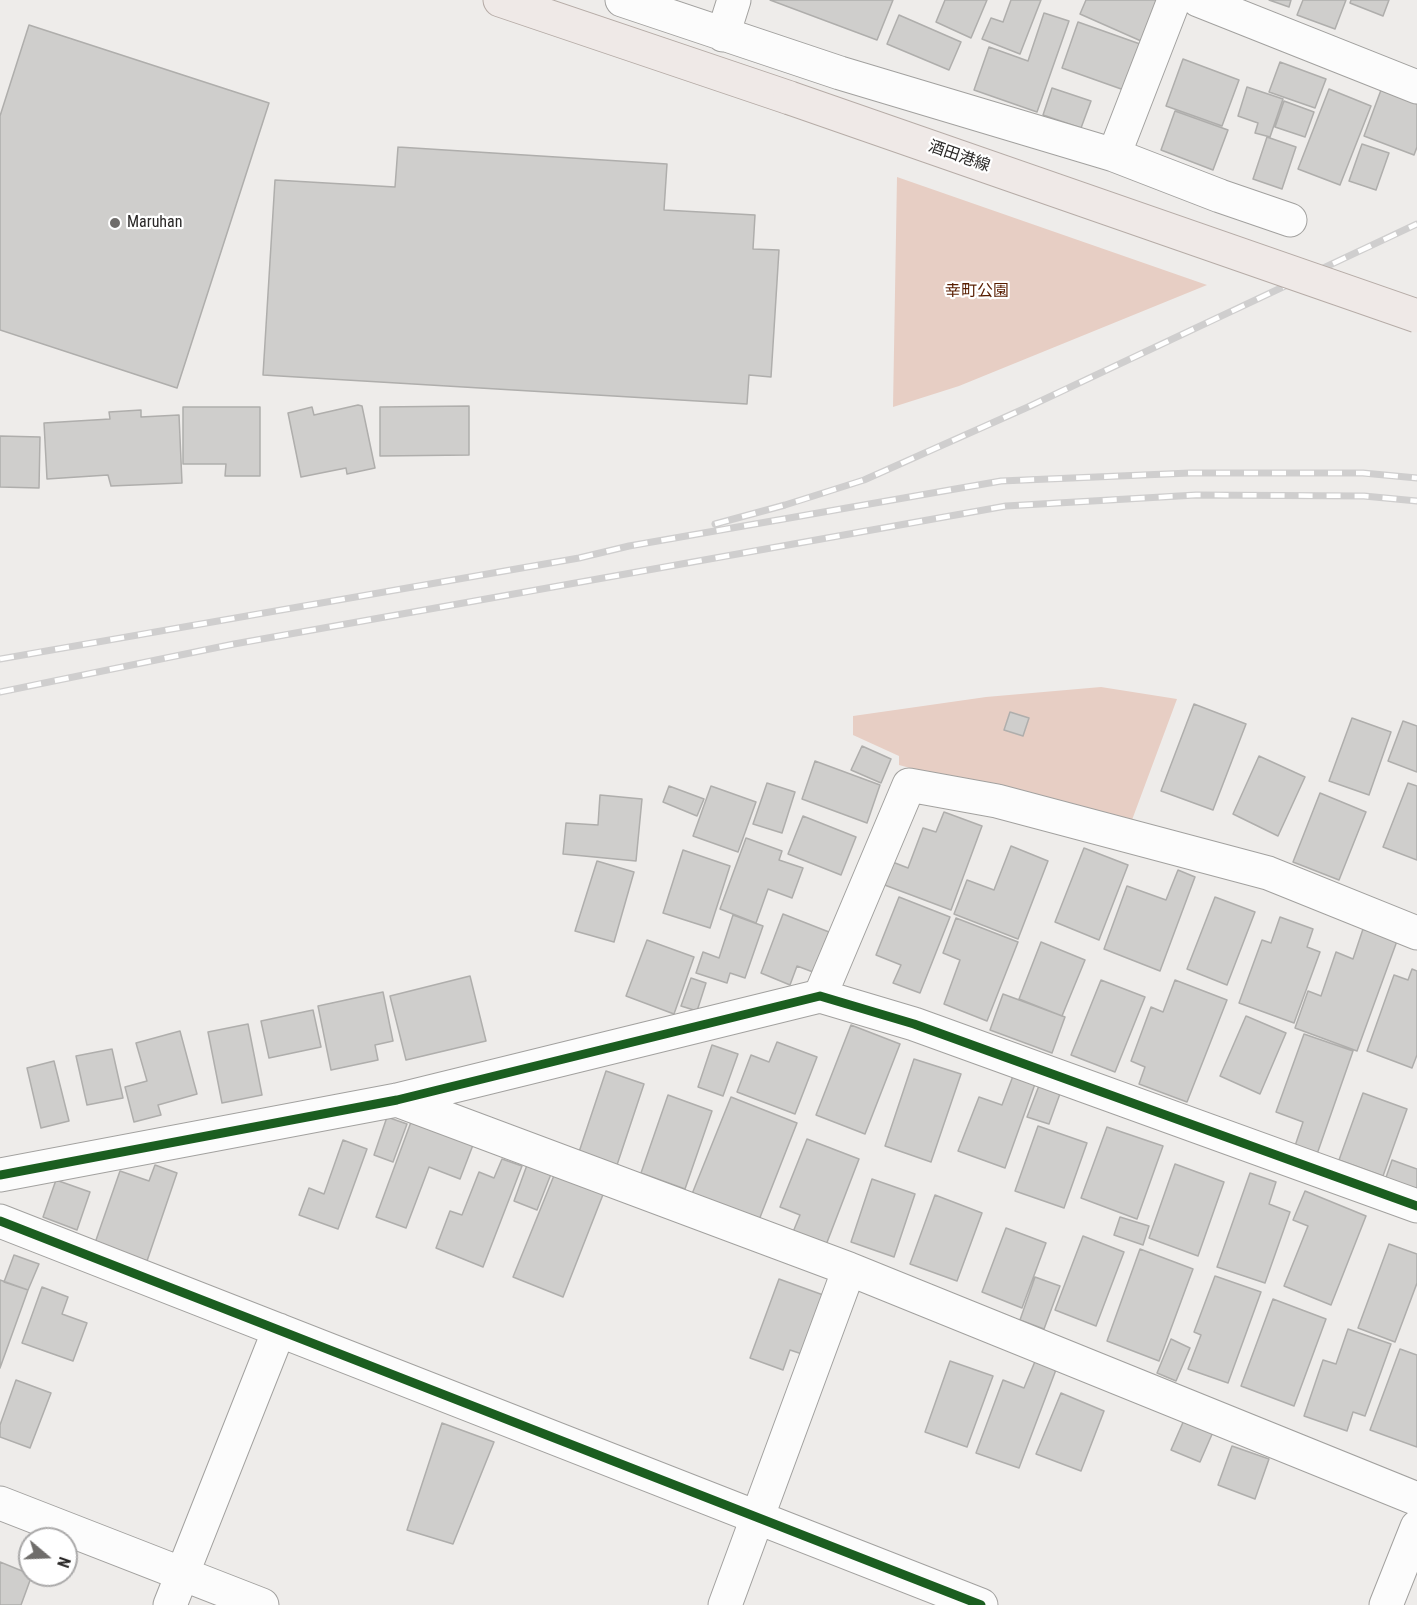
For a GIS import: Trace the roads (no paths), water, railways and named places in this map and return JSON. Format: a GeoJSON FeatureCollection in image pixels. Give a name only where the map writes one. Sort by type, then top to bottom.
{"type":"FeatureCollection","features":[{"type":"Feature","properties":{"kind":"main road","name":"酒田港線"},"geometry":{"type":"LineString","coordinates":[[500,0],[790,98],[1417,316]]}},
{"type":"Feature","properties":{"kind":"street"},"geometry":{"type":"LineString","coordinates":[[622,0],[840,73],[1114,155],[1290,220]]}},
{"type":"Feature","properties":{"kind":"street"},"geometry":{"type":"LineString","coordinates":[[723,35],[734,0]]}},
{"type":"Feature","properties":{"kind":"street"},"geometry":{"type":"LineString","coordinates":[[1114,155],[1174,0]]}},
{"type":"Feature","properties":{"kind":"street"},"geometry":{"type":"LineString","coordinates":[[1198,0],[1417,87]]}},
{"type":"Feature","properties":{"kind":"street"},"geometry":{"type":"LineString","coordinates":[[820,996],[909,786],[996,801],[1268,873],[1417,933]]}},
{"type":"Feature","properties":{"kind":"street"},"geometry":{"type":"LineString","coordinates":[[0,1175],[397,1100],[820,996],[914,1024],[1417,1206]]}},
{"type":"Feature","properties":{"kind":"street"},"geometry":{"type":"LineString","coordinates":[[397,1100],[849,1269],[1417,1499]]}},
{"type":"Feature","properties":{"kind":"street"},"geometry":{"type":"LineString","coordinates":[[0,1221],[981,1605]]}},
{"type":"Feature","properties":{"kind":"street"},"geometry":{"type":"LineString","coordinates":[[725,1605],[849,1269]]}},
{"type":"Feature","properties":{"kind":"street"},"geometry":{"type":"LineString","coordinates":[[170,1605],[279,1330]]}},
{"type":"Feature","properties":{"kind":"street"},"geometry":{"type":"LineString","coordinates":[[0,1503],[262,1605]]}},
{"type":"Feature","properties":{"kind":"street"},"geometry":{"type":"LineString","coordinates":[[1386,1605],[1417,1527]]}},
{"type":"Feature","properties":{"kind":"railway"},"geometry":{"type":"LineString","coordinates":[[715,524],[864,480],[1028,407],[1417,224]]}},
{"type":"Feature","properties":{"kind":"railway"},"geometry":{"type":"LineString","coordinates":[[0,659],[579,558],[629,546],[1001,481],[1190,473],[1363,473],[1417,478]]}},
{"type":"Feature","properties":{"kind":"railway"},"geometry":{"type":"LineString","coordinates":[[0,692],[234,644],[1006,506],[1196,495],[1364,496],[1417,501]]}},
{"type":"Feature","properties":{"kind":"place","name":"Maruhan"},"geometry":{"type":"Point","coordinates":[115,223]}},
{"type":"Feature","properties":{"kind":"park label","name":"幸町公園"},"geometry":{"type":"Point","coordinates":[977,292]}}]}
